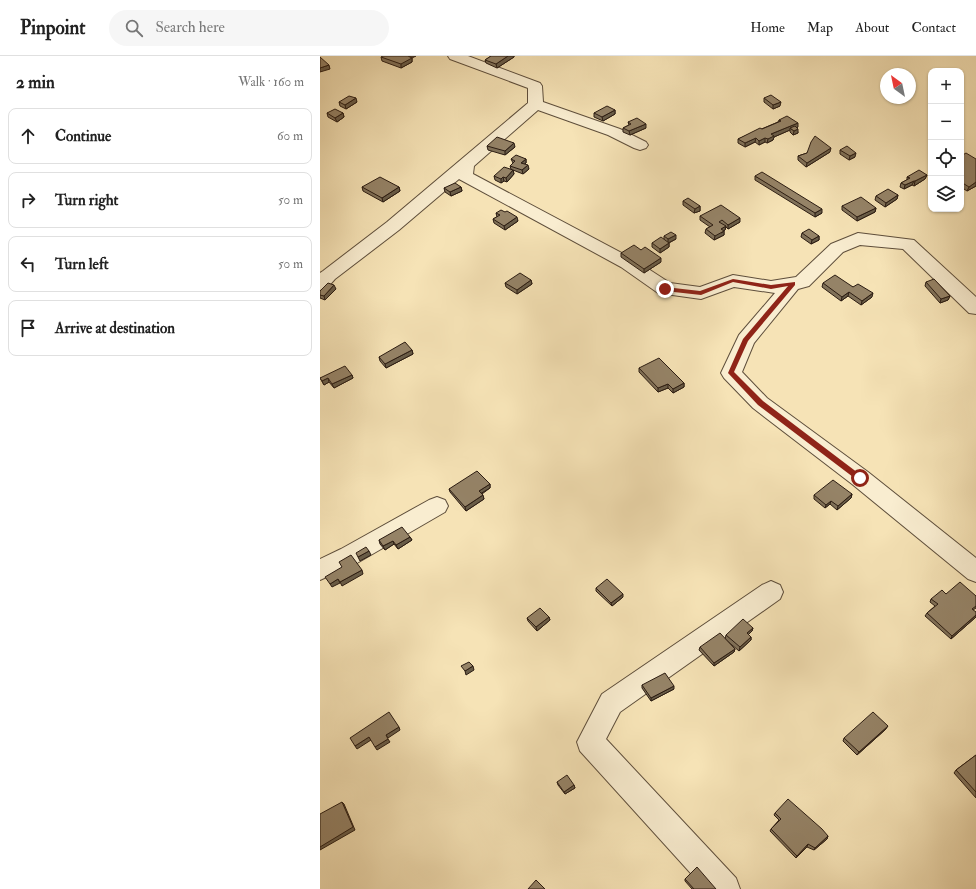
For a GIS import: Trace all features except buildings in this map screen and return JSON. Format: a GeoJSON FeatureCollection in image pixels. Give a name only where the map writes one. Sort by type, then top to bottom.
{"type":"FeatureCollection","features":[{"type":"Feature","properties":{"kind":"street"},"geometry":{"type":"LineString","coordinates":[[455,56],[535,86],[536,104]]}},
{"type":"Feature","properties":{"kind":"street"},"geometry":{"type":"LineString","coordinates":[[536,104],[614,132],[640,145]]}},
{"type":"Feature","properties":{"kind":"street"},"geometry":{"type":"LineString","coordinates":[[320,284],[329,275],[393,226],[536,104]]}},
{"type":"Feature","properties":{"kind":"street"},"geometry":{"type":"LineString","coordinates":[[466,165],[465,176],[627,263],[665,289],[701,293],[733,281],[771,287],[802,282],[837,248],[858,239],[908,244],[976,308]]}},
{"type":"Feature","properties":{"kind":"street"},"geometry":{"type":"LineString","coordinates":[[793,283],[746,340],[731,373],[760,403],[860,478],[976,572]]}},
{"type":"Feature","properties":{"kind":"street"},"geometry":{"type":"LineString","coordinates":[[320,570],[349,556],[437,506]]}},
{"type":"Feature","properties":{"kind":"street"},"geometry":{"type":"LineString","coordinates":[[724,889],[590,742],[611,703],[771,592]]}},
{"type":"Feature","properties":{"kind":"route"},"geometry":{"type":"LineString","coordinates":[[665,289],[701,293],[733,281],[771,287],[793,283],[746,340],[731,373],[760,403],[860,478]]}}]}
